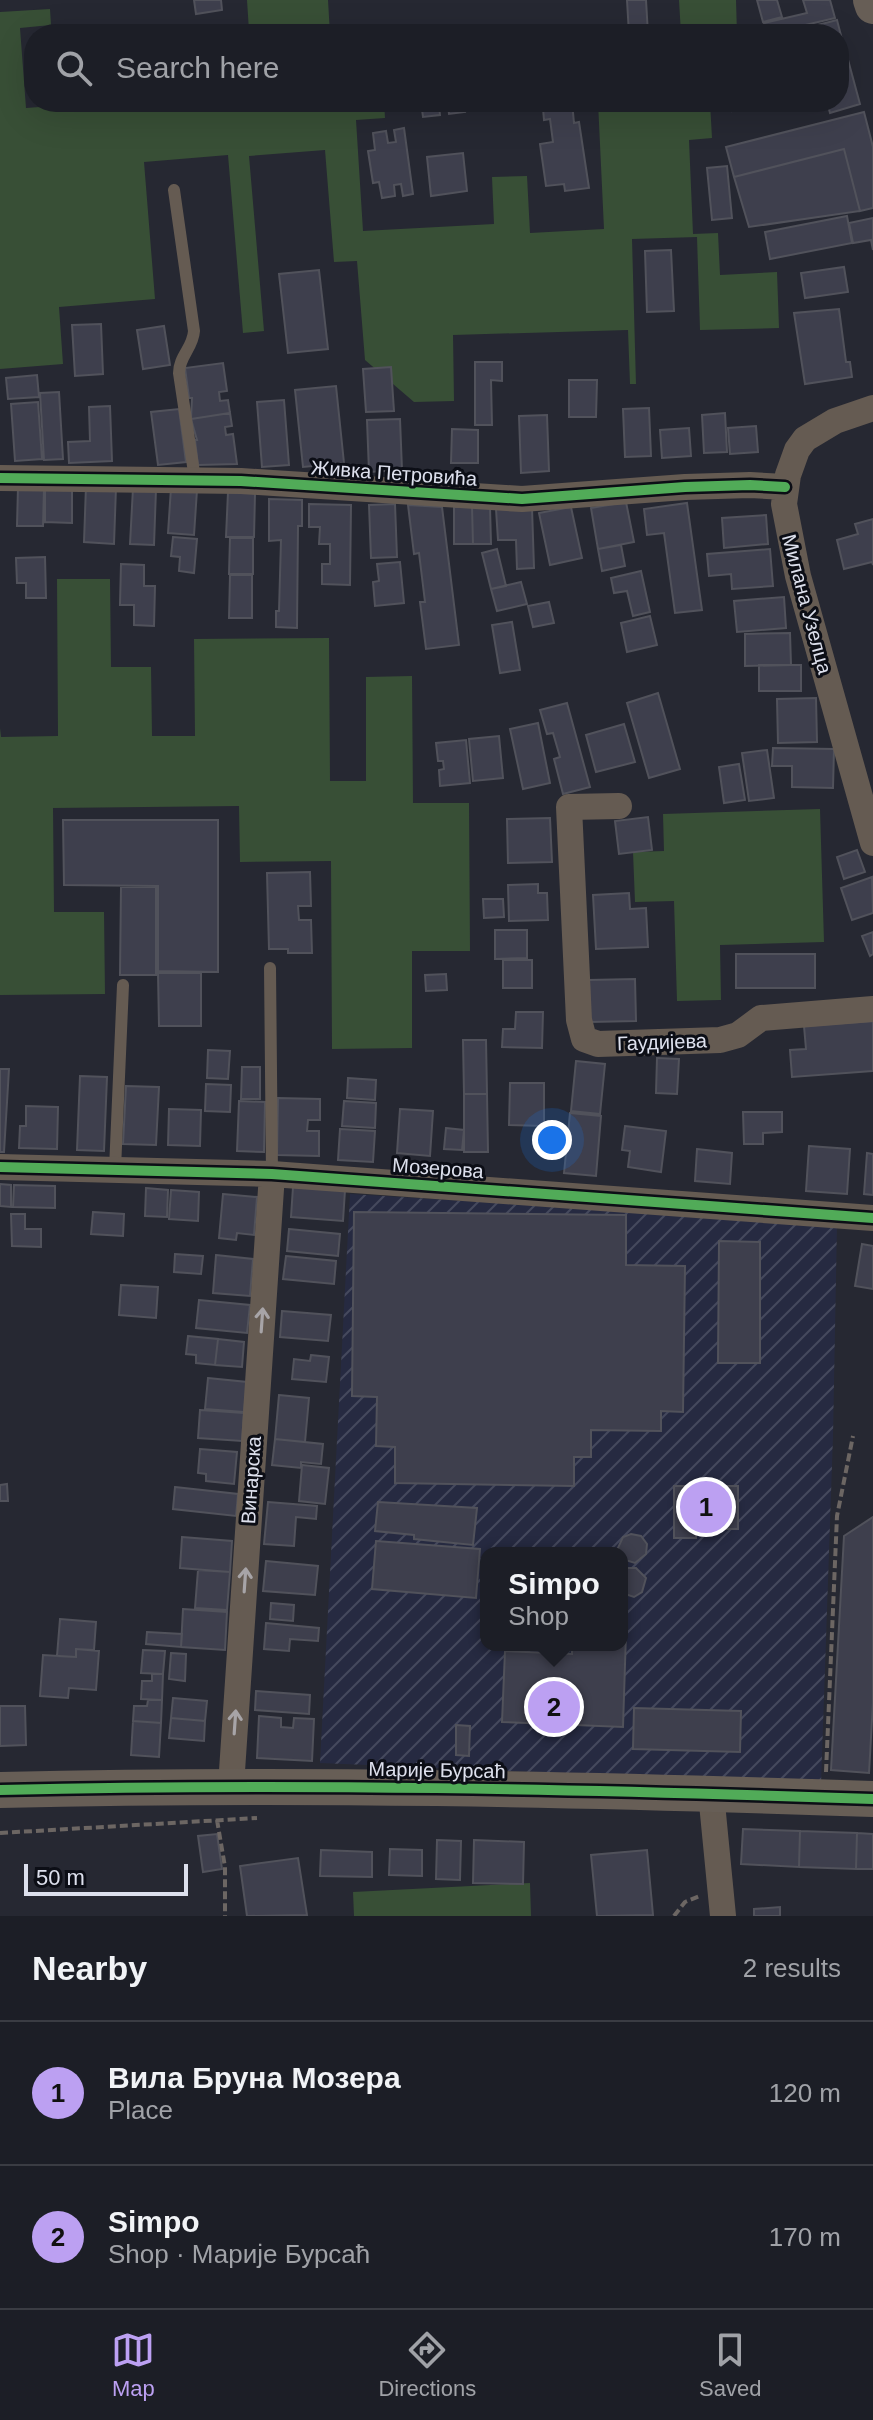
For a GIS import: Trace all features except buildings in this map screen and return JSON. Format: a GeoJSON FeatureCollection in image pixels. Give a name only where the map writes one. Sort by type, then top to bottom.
{"type":"FeatureCollection","features":[{"type":"Feature","properties":{"kind":"street"},"geometry":{"type":"LineString","coordinates":[[871,0],[873,6]]}},
{"type":"Feature","properties":{"kind":"street","name":"Милана Узелца"},"geometry":{"type":"LineString","coordinates":[[873,408],[835,421],[805,439],[797,450],[785,487],[785,517],[798,576],[873,843]]}},
{"type":"Feature","properties":{"kind":"street","name":"Живка Петровића"},"geometry":{"type":"LineString","coordinates":[[0,478],[195,479],[522,499],[685,487],[785,487]]}},
{"type":"Feature","properties":{"kind":"street","name":"Гаудијева"},"geometry":{"type":"LineString","coordinates":[[619,806],[569,807],[579,1020],[584,1039],[598,1044],[720,1040],[738,1035],[761,1018],[873,1009]]}},
{"type":"Feature","properties":{"kind":"street","name":"Мозерова"},"geometry":{"type":"LineString","coordinates":[[0,1167],[272,1174],[873,1218]]}},
{"type":"Feature","properties":{"kind":"street","name":"Винарска"},"geometry":{"type":"LineString","coordinates":[[231,1786],[272,1174]]}},
{"type":"Feature","properties":{"kind":"street","name":"Марије Бурсаћ"},"geometry":{"type":"LineString","coordinates":[[0,1790],[231,1786],[711,1793],[873,1799]]}},
{"type":"Feature","properties":{"kind":"street"},"geometry":{"type":"LineString","coordinates":[[711,1793],[723,1916]]}},
{"type":"Feature","properties":{"kind":"lane"},"geometry":{"type":"LineString","coordinates":[[174,190],[194,331],[191,347],[181,358],[179,373],[195,479]]}},
{"type":"Feature","properties":{"kind":"lane"},"geometry":{"type":"LineString","coordinates":[[270,968],[272,1174]]}},
{"type":"Feature","properties":{"kind":"lane"},"geometry":{"type":"LineString","coordinates":[[115,1169],[123,985]]}},
{"type":"Feature","properties":{"kind":"path"},"geometry":{"type":"LineString","coordinates":[[825,1798],[837,1516],[853,1436]]}},
{"type":"Feature","properties":{"kind":"path"},"geometry":{"type":"LineString","coordinates":[[0,1833],[265,1818]]}},
{"type":"Feature","properties":{"kind":"path"},"geometry":{"type":"LineString","coordinates":[[217,1820],[225,1867],[225,1916]]}},
{"type":"Feature","properties":{"kind":"shaded area"},"geometry":{"type":"Polygon","coordinates":[[[350,1194],[837,1224],[821,1784],[320,1763],[350,1194]]]}},
{"type":"Feature","properties":{"kind":"green space"},"geometry":{"type":"Polygon","coordinates":[[[247,0],[328,0],[329,24],[249,24],[247,0]]]}},
{"type":"Feature","properties":{"kind":"green space"},"geometry":{"type":"Polygon","coordinates":[[[679,0],[736,0],[737,24],[680,24],[679,0]]]}},
{"type":"Feature","properties":{"kind":"green space"},"geometry":{"type":"Polygon","coordinates":[[[50,9],[51,24],[24,24],[24,28],[20,28],[24,112],[385,112],[385,118],[356,120],[363,231],[494,224],[492,177],[527,176],[530,233],[604,229],[598,112],[711,112],[712,138],[689,140],[693,234],[718,233],[720,275],[777,272],[779,328],[700,330],[697,237],[632,239],[636,384],[630,384],[628,330],[453,335],[454,401],[414,402],[365,360],[357,261],[334,262],[325,150],[249,156],[264,331],[243,333],[228,155],[144,162],[155,299],[59,307],[63,364],[0,369],[0,12],[50,9]]]}},
{"type":"Feature","properties":{"kind":"green space"},"geometry":{"type":"Polygon","coordinates":[[[57,579],[110,579],[111,667],[151,667],[152,736],[195,736],[194,639],[329,638],[330,781],[366,781],[366,677],[412,676],[413,803],[469,803],[470,951],[412,951],[412,1048],[332,1049],[331,861],[240,862],[239,806],[53,808],[54,912],[104,912],[105,994],[0,995],[0,728],[1,737],[58,736],[57,579]]]}},
{"type":"Feature","properties":{"kind":"green space"},"geometry":{"type":"Polygon","coordinates":[[[820,809],[824,942],[720,945],[721,1000],[677,1001],[674,901],[635,902],[633,852],[664,851],[663,814],[820,809]]]}},
{"type":"Feature","properties":{"kind":"green space"},"geometry":{"type":"Polygon","coordinates":[[[530,1883],[531,1916],[354,1916],[353,1892],[530,1883]]]}},
{"type":"Feature","properties":{"kind":"cycle path"},"geometry":{"type":"LineString","coordinates":[[0,478],[241,481],[522,499],[685,487],[785,487]]}},
{"type":"Feature","properties":{"kind":"cycle path"},"geometry":{"type":"LineString","coordinates":[[0,1167],[272,1174],[873,1218]]}},
{"type":"Feature","properties":{"kind":"cycle path"},"geometry":{"type":"LineString","coordinates":[[0,1790],[436,1788],[873,1799]]}},
{"type":"Feature","properties":{"kind":"place","name":"Вила Бруна Мозера"},"geometry":{"type":"Point","coordinates":[706,1507]}},
{"type":"Feature","properties":{"kind":"place","name":"Simpo"},"geometry":{"type":"Point","coordinates":[554,1707]}}]}
